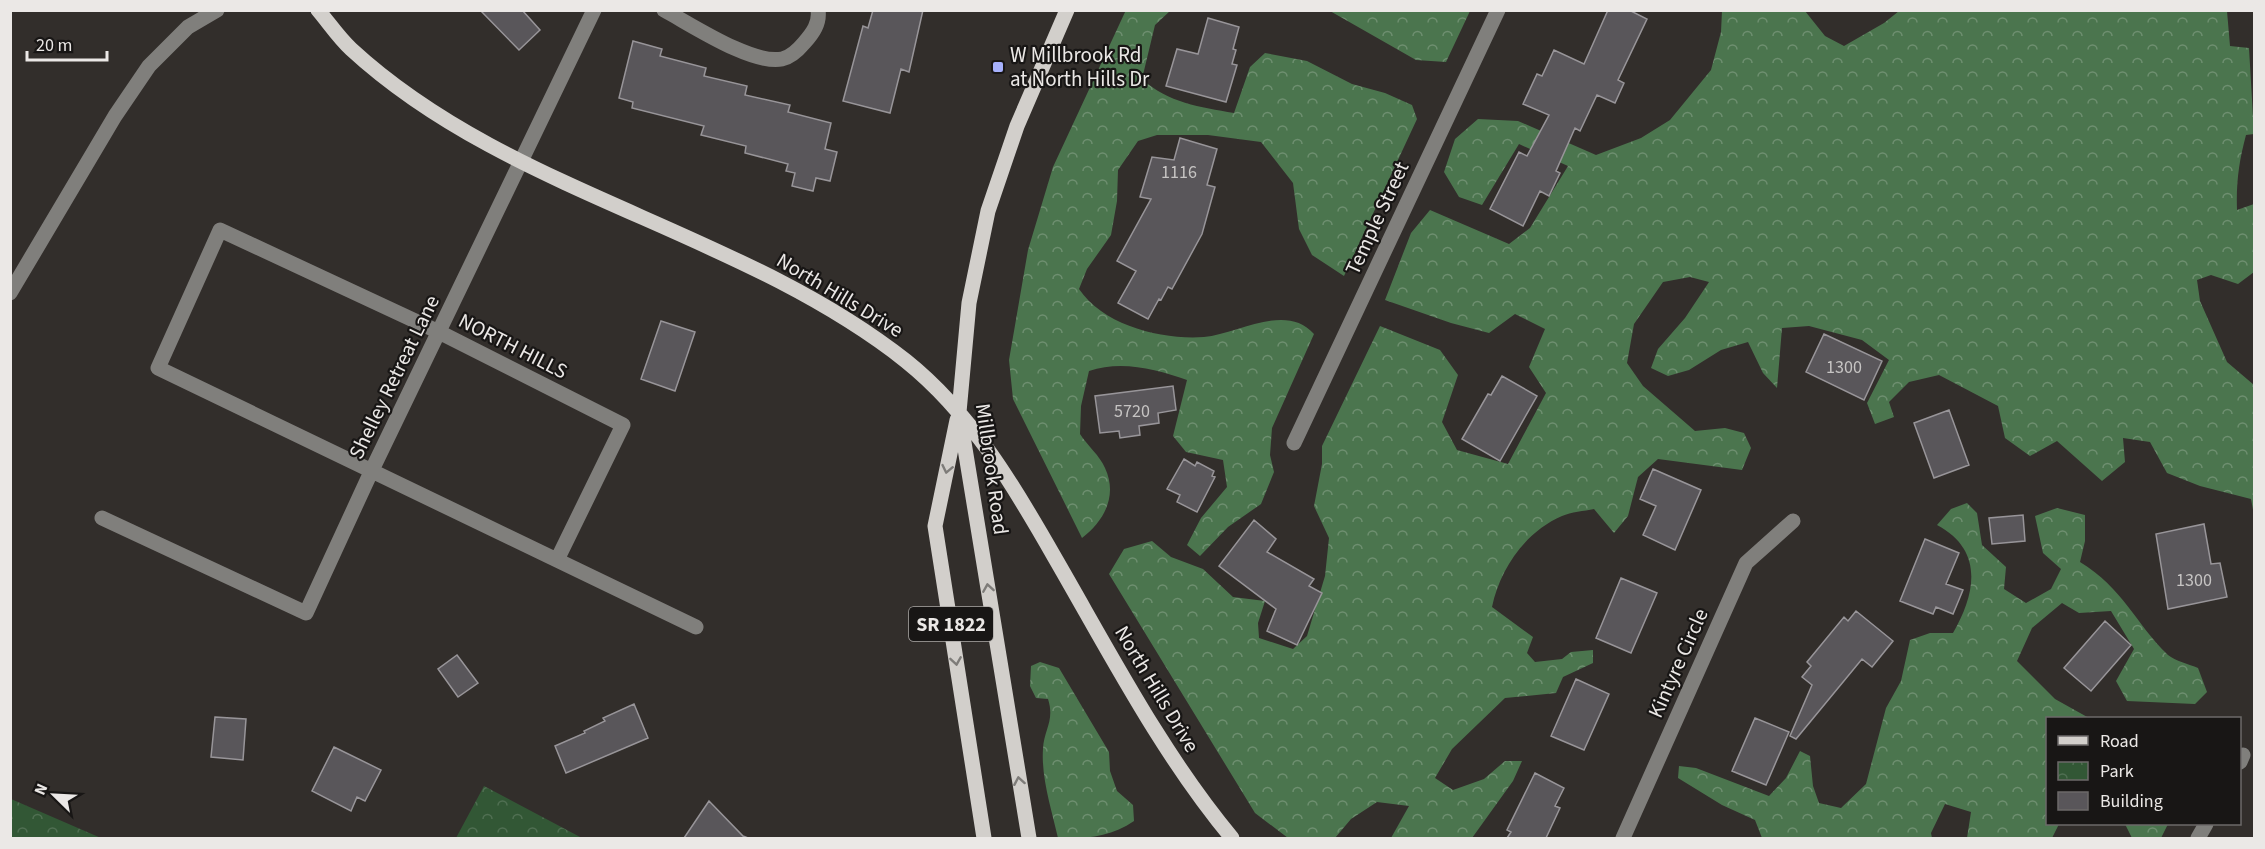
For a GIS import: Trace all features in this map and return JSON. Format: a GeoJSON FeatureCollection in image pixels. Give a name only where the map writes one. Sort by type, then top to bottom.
{"type":"FeatureCollection","features":[{"type":"Feature","properties":{"kind":"main road","name":"North Hills Drive"},"geometry":{"type":"LineString","coordinates":[[318,10],[350,48],[446,122],[522,160],[748,265],[822,304],[902,358],[959,411],[1011,483],[1179,768],[1232,838]]}},
{"type":"Feature","properties":{"kind":"main road","name":"Millbrook Road"},"geometry":{"type":"LineString","coordinates":[[1029,838],[959,411],[969,303],[988,211],[1017,126],[1067,10]]}},
{"type":"Feature","properties":{"kind":"main road","name":"SR 1822"},"geometry":{"type":"LineString","coordinates":[[959,411],[935,526],[984,838]]}},
{"type":"Feature","properties":{"kind":"street"},"geometry":{"type":"LineString","coordinates":[[10,293],[115,116],[149,66],[188,27],[217,10]]}},
{"type":"Feature","properties":{"kind":"street","name":"Shelley Retreat Lane"},"geometry":{"type":"LineString","coordinates":[[102,518],[306,613],[371,472],[594,10]]}},
{"type":"Feature","properties":{"kind":"street"},"geometry":{"type":"LineString","coordinates":[[664,10],[748,54],[765,59],[783,59],[798,50],[811,36],[819,19],[818,10]]}},
{"type":"Feature","properties":{"kind":"street","name":"Temple Street"},"geometry":{"type":"LineString","coordinates":[[1294,443],[1498,10]]}},
{"type":"Feature","properties":{"kind":"street","name":"NORTH HILLS"},"geometry":{"type":"LineString","coordinates":[[371,472],[158,368],[220,230],[439,332],[623,425],[557,560]]}},
{"type":"Feature","properties":{"kind":"street"},"geometry":{"type":"LineString","coordinates":[[371,472],[696,627]]}},
{"type":"Feature","properties":{"kind":"street","name":"Kintyre Circle"},"geometry":{"type":"LineString","coordinates":[[1623,838],[1746,563],[1793,521]]}},
{"type":"Feature","properties":{"kind":"green space"},"geometry":{"type":"Polygon","coordinates":[[[1126,10],[1170,11],[1155,25],[1142,79],[1174,99],[1234,113],[1250,67],[1265,53],[1307,61],[1352,84],[1385,93],[1412,105],[1417,119],[1344,276],[1312,255],[1299,229],[1293,183],[1261,142],[1208,135],[1157,135],[1138,141],[1118,170],[1117,201],[1111,235],[1087,269],[1079,289],[1103,313],[1135,328],[1170,336],[1204,337],[1276,320],[1303,325],[1314,334],[1272,428],[1270,455],[1274,472],[1261,504],[1228,527],[1200,556],[1187,545],[1201,518],[1227,487],[1223,460],[1186,452],[1173,436],[1187,380],[1138,367],[1113,366],[1089,371],[1081,406],[1080,434],[1103,464],[1109,478],[1110,488],[1107,507],[1102,516],[1082,538],[1013,399],[1009,360],[1028,250],[1053,167],[1126,10]]]}},
{"type":"Feature","properties":{"kind":"green space"},"geometry":{"type":"Polygon","coordinates":[[[1330,11],[1470,11],[1446,62],[1416,60],[1330,11]]]}},
{"type":"Feature","properties":{"kind":"green space"},"geometry":{"type":"Polygon","coordinates":[[[1722,11],[1805,11],[1825,36],[1844,46],[1884,23],[1899,11],[2227,11],[2230,46],[2249,48],[2254,134],[2246,135],[2240,163],[2237,210],[2254,204],[2254,272],[2238,284],[2211,275],[2197,280],[2200,301],[2227,362],[2254,385],[2254,515],[2251,499],[2200,486],[2167,473],[2150,442],[2123,438],[2125,462],[2102,481],[2057,441],[2030,456],[2005,438],[1998,406],[1939,375],[1909,382],[1889,402],[1894,417],[1875,424],[1867,403],[1889,360],[1862,340],[1809,326],[1782,328],[1777,388],[1763,373],[1748,342],[1721,350],[1689,370],[1668,376],[1651,368],[1658,349],[1685,318],[1709,282],[1690,277],[1663,282],[1634,324],[1627,363],[1643,386],[1695,431],[1725,428],[1744,433],[1751,448],[1742,470],[1658,459],[1638,477],[1628,516],[1614,533],[1594,509],[1573,513],[1549,523],[1516,553],[1501,579],[1492,607],[1533,637],[1527,653],[1535,662],[1562,659],[1571,652],[1593,650],[1593,663],[1563,677],[1556,693],[1505,698],[1452,749],[1435,778],[1453,790],[1484,779],[1505,761],[1522,761],[1513,781],[1472,838],[1391,838],[1409,806],[1377,802],[1351,819],[1335,838],[1288,838],[1255,813],[1109,574],[1124,549],[1152,541],[1171,557],[1203,569],[1233,597],[1265,601],[1258,623],[1259,638],[1293,649],[1307,636],[1325,576],[1329,538],[1314,506],[1322,464],[1322,446],[1380,326],[1440,350],[1458,375],[1442,422],[1457,450],[1508,464],[1546,393],[1529,367],[1545,329],[1515,314],[1489,333],[1451,323],[1385,300],[1411,233],[1430,210],[1509,244],[1530,228],[1568,166],[1519,144],[1482,205],[1459,197],[1444,172],[1455,139],[1478,119],[1518,121],[1596,155],[1641,138],[1670,120],[1711,70],[1721,32],[1722,11]]]}},
{"type":"Feature","properties":{"kind":"green space"},"geometry":{"type":"Polygon","coordinates":[[[1967,503],[1977,513],[1982,545],[2006,567],[2004,589],[2026,603],[2051,589],[2061,569],[2043,553],[2035,516],[2057,508],[2085,515],[2085,541],[2080,562],[2095,572],[2118,594],[2168,655],[2198,668],[2207,692],[2195,704],[2127,701],[2116,681],[2134,649],[2111,611],[2079,613],[2062,603],[2032,628],[2017,661],[2055,699],[2087,717],[2046,717],[2046,825],[2058,825],[2052,838],[1967,838],[1971,812],[1945,804],[1931,833],[1932,838],[1762,838],[1755,820],[1722,805],[1678,778],[1679,766],[1696,768],[1769,796],[1786,778],[1800,751],[1810,756],[1813,786],[1819,803],[1841,808],[1866,784],[1886,708],[1901,681],[1910,640],[1930,633],[1953,633],[1967,603],[1971,573],[1969,560],[1963,547],[1952,535],[1937,525],[1951,509],[1967,503]]]}},
{"type":"Feature","properties":{"kind":"green space"},"geometry":{"type":"Polygon","coordinates":[[[1040,662],[1059,668],[1109,752],[1110,771],[1117,791],[1133,805],[1134,821],[1116,831],[1098,836],[1058,838],[1043,760],[1050,707],[1048,699],[1036,698],[1030,686],[1031,666],[1040,662]]]}},
{"type":"Feature","properties":{"kind":"green space"},"geometry":{"type":"Polygon","coordinates":[[[484,786],[582,838],[456,838],[484,786]]]}},
{"type":"Feature","properties":{"kind":"green space"},"geometry":{"type":"Polygon","coordinates":[[[11,799],[101,838],[11,838],[11,799]]]}},
{"type":"Feature","properties":{"kind":"green space"},"geometry":{"type":"Polygon","coordinates":[[[2126,825],[2168,825],[2161,838],[2132,838],[2126,825]]]}},
{"type":"Feature","properties":{"kind":"building"},"geometry":{"type":"Polygon","coordinates":[[[480,10],[522,10],[540,30],[519,50],[480,10]]]}},
{"type":"Feature","properties":{"kind":"building"},"geometry":{"type":"Polygon","coordinates":[[[873,10],[923,10],[909,72],[901,69],[890,113],[843,101],[863,26],[868,28],[873,10]]]}},
{"type":"Feature","properties":{"kind":"building"},"geometry":{"type":"Polygon","coordinates":[[[1608,10],[1629,10],[1647,19],[1618,80],[1624,83],[1615,103],[1597,95],[1580,131],[1575,128],[1556,171],[1560,173],[1549,196],[1540,191],[1523,226],[1490,209],[1519,152],[1527,156],[1549,115],[1523,104],[1537,74],[1542,76],[1554,50],[1584,64],[1608,10]]]}},
{"type":"Feature","properties":{"kind":"building"},"geometry":{"type":"Polygon","coordinates":[[[1208,18],[1239,27],[1233,49],[1236,50],[1232,64],[1237,65],[1226,102],[1166,86],[1177,49],[1198,54],[1208,18]]]}},
{"type":"Feature","properties":{"kind":"building"},"geometry":{"type":"Polygon","coordinates":[[[633,41],[662,49],[660,56],[706,68],[704,76],[747,86],[745,95],[790,105],[788,112],[831,123],[825,149],[837,152],[830,181],[816,178],[813,191],[792,186],[795,173],[786,171],[788,164],[745,153],[746,146],[701,135],[704,126],[632,108],[633,102],[619,98],[633,41]]]}},
{"type":"Feature","properties":{"kind":"building"},"geometry":{"type":"Polygon","coordinates":[[[1180,138],[1217,149],[1207,185],[1215,187],[1202,234],[1172,289],[1168,287],[1148,319],[1118,303],[1136,271],[1117,261],[1151,199],[1140,197],[1152,157],[1174,160],[1180,138]]]}},
{"type":"Feature","properties":{"kind":"building"},"geometry":{"type":"Polygon","coordinates":[[[661,321],[695,332],[675,391],[641,379],[661,321]]]}},
{"type":"Feature","properties":{"kind":"building"},"geometry":{"type":"Polygon","coordinates":[[[1824,334],[1882,361],[1864,400],[1806,372],[1824,334]]]}},
{"type":"Feature","properties":{"kind":"building"},"geometry":{"type":"Polygon","coordinates":[[[1502,376],[1537,396],[1500,461],[1462,439],[1488,394],[1491,395],[1502,376]]]}},
{"type":"Feature","properties":{"kind":"building"},"geometry":{"type":"Polygon","coordinates":[[[1173,386],[1176,410],[1158,413],[1159,423],[1139,426],[1140,435],[1120,438],[1119,431],[1100,433],[1095,396],[1173,386]]]}},
{"type":"Feature","properties":{"kind":"building"},"geometry":{"type":"Polygon","coordinates":[[[1949,410],[1969,465],[1934,478],[1914,423],[1949,410]]]}},
{"type":"Feature","properties":{"kind":"building"},"geometry":{"type":"Polygon","coordinates":[[[1184,459],[1195,466],[1197,462],[1214,471],[1212,476],[1215,477],[1197,512],[1177,502],[1180,495],[1167,489],[1184,459]]]}},
{"type":"Feature","properties":{"kind":"building"},"geometry":{"type":"Polygon","coordinates":[[[1653,469],[1701,490],[1675,550],[1643,535],[1656,506],[1640,499],[1653,469]]]}},
{"type":"Feature","properties":{"kind":"building"},"geometry":{"type":"Polygon","coordinates":[[[2023,515],[2025,541],[1992,544],[1989,518],[2023,515]]]}},
{"type":"Feature","properties":{"kind":"building"},"geometry":{"type":"Polygon","coordinates":[[[1254,520],[1276,539],[1267,552],[1314,579],[1309,586],[1322,593],[1297,645],[1267,631],[1276,609],[1219,566],[1254,520]]]}},
{"type":"Feature","properties":{"kind":"building"},"geometry":{"type":"Polygon","coordinates":[[[2204,524],[2211,564],[2220,563],[2227,597],[2168,609],[2156,534],[2204,524]]]}},
{"type":"Feature","properties":{"kind":"building"},"geometry":{"type":"Polygon","coordinates":[[[1925,539],[1959,553],[1946,584],[1963,590],[1953,614],[1936,607],[1933,614],[1900,601],[1925,539]]]}},
{"type":"Feature","properties":{"kind":"building"},"geometry":{"type":"Polygon","coordinates":[[[1621,578],[1657,593],[1631,653],[1596,638],[1621,578]]]}},
{"type":"Feature","properties":{"kind":"building"},"geometry":{"type":"Polygon","coordinates":[[[1856,611],[1893,641],[1872,667],[1862,659],[1796,739],[1790,736],[1812,685],[1802,677],[1811,666],[1807,662],[1844,617],[1848,621],[1856,611]]]}},
{"type":"Feature","properties":{"kind":"building"},"geometry":{"type":"Polygon","coordinates":[[[2105,621],[2131,645],[2091,691],[2064,668],[2105,621]]]}},
{"type":"Feature","properties":{"kind":"building"},"geometry":{"type":"Polygon","coordinates":[[[457,655],[478,683],[458,697],[438,669],[457,655]]]}},
{"type":"Feature","properties":{"kind":"building"},"geometry":{"type":"Polygon","coordinates":[[[1576,679],[1609,694],[1584,750],[1551,736],[1576,679]]]}},
{"type":"Feature","properties":{"kind":"building"},"geometry":{"type":"Polygon","coordinates":[[[634,704],[648,738],[566,773],[555,746],[585,733],[584,731],[605,721],[603,718],[634,704]]]}},
{"type":"Feature","properties":{"kind":"building"},"geometry":{"type":"Polygon","coordinates":[[[215,717],[246,719],[243,760],[211,757],[215,717]]]}},
{"type":"Feature","properties":{"kind":"building"},"geometry":{"type":"Polygon","coordinates":[[[1755,718],[1789,732],[1766,785],[1732,771],[1755,718]]]}},
{"type":"Feature","properties":{"kind":"building"},"geometry":{"type":"Polygon","coordinates":[[[334,747],[381,770],[365,801],[357,797],[351,811],[312,791],[334,747]]]}},
{"type":"Feature","properties":{"kind":"building"},"geometry":{"type":"Polygon","coordinates":[[[1535,773],[1564,788],[1555,806],[1560,808],[1546,838],[1507,838],[1511,832],[1507,830],[1535,773]]]}},
{"type":"Feature","properties":{"kind":"building"},"geometry":{"type":"Polygon","coordinates":[[[709,801],[743,836],[748,838],[684,838],[709,801]]]}},
{"type":"Feature","properties":{"kind":"place","name":"W Millbrook Rd at North Hills Dr"},"geometry":{"type":"Point","coordinates":[998,67]}}]}
